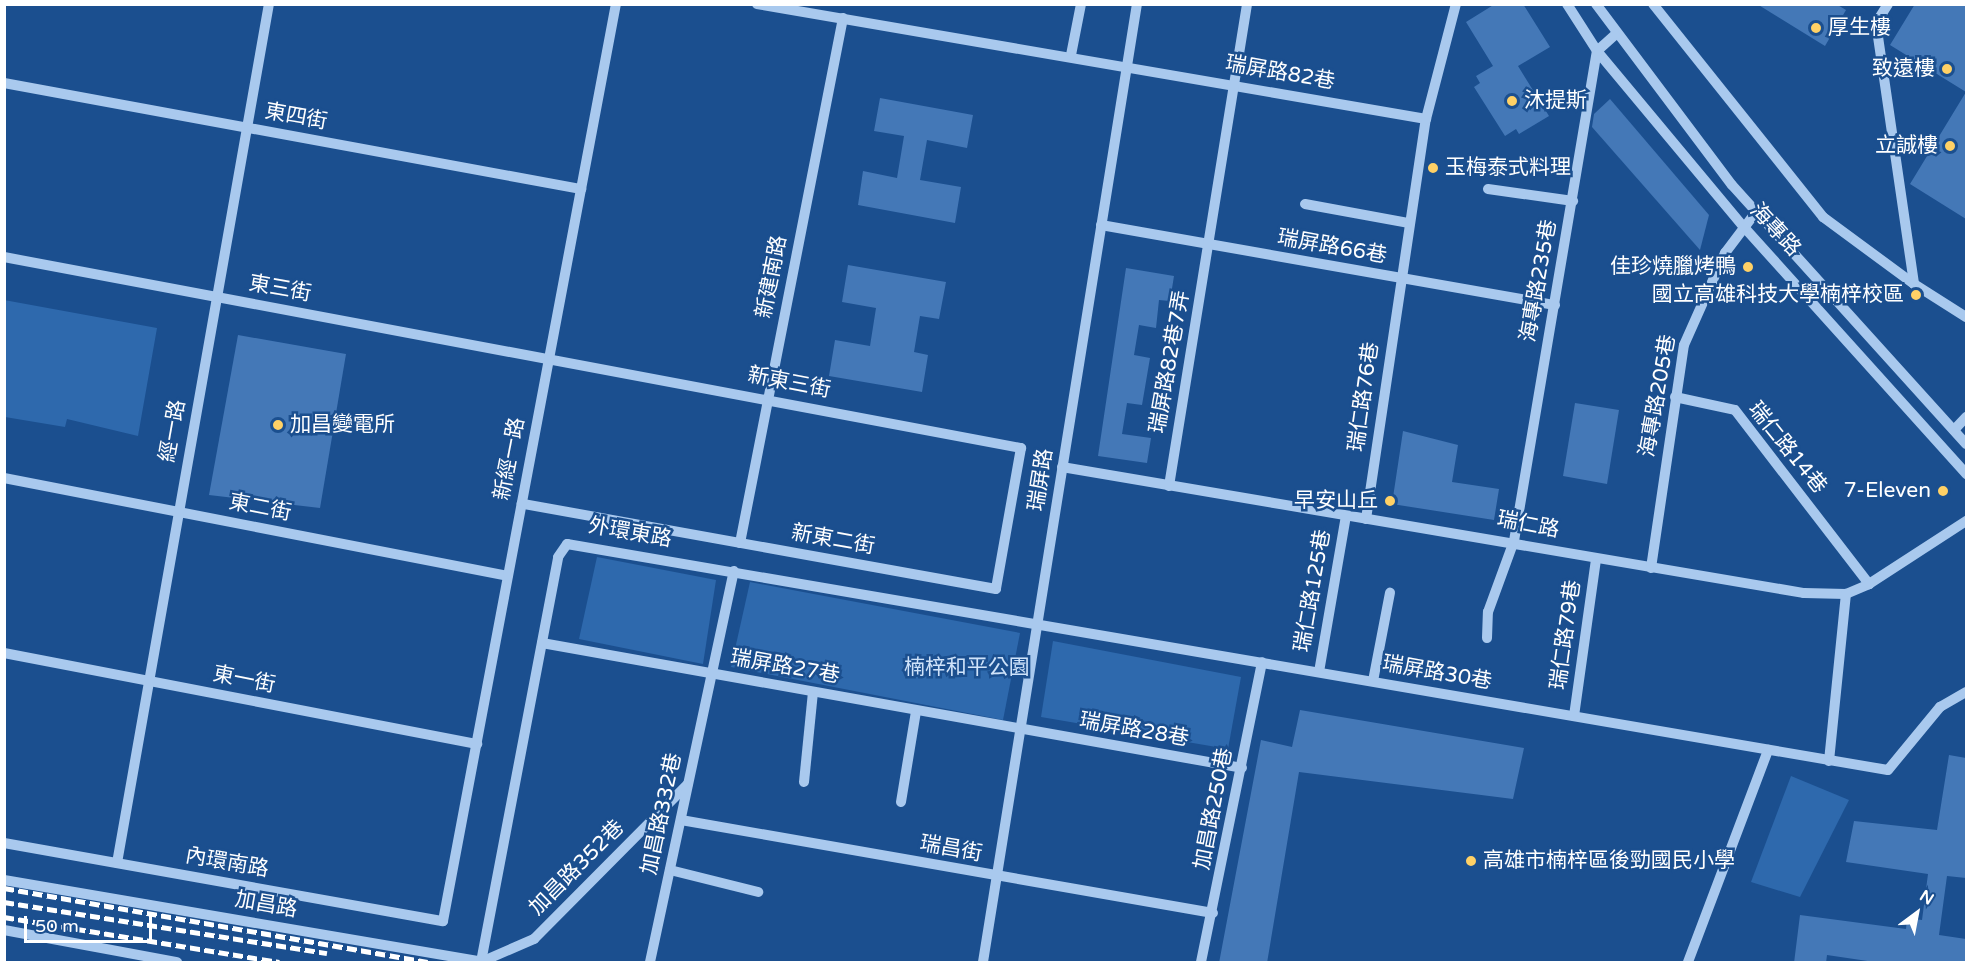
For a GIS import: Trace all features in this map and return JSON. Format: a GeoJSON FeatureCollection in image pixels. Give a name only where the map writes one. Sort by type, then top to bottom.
{"type":"FeatureCollection","features":[{"type":"Feature","properties":{"kind":"street","name":"經一路"},"geometry":{"type":"LineString","coordinates":[[117,863],[269,4]]}},
{"type":"Feature","properties":{"kind":"street","name":"新經一路"},"geometry":{"type":"LineString","coordinates":[[443,921],[616,4]]}},
{"type":"Feature","properties":{"kind":"street","name":"瑞屏路82巷"},"geometry":{"type":"LineString","coordinates":[[757,4],[1071,55],[1426,119]]}},
{"type":"Feature","properties":{"kind":"street"},"geometry":{"type":"LineString","coordinates":[[1071,55],[1081,4]]}},
{"type":"Feature","properties":{"kind":"street","name":"瑞屏路"},"geometry":{"type":"LineString","coordinates":[[983,963],[1137,4]]}},
{"type":"Feature","properties":{"kind":"street"},"geometry":{"type":"LineString","coordinates":[[1234,84],[1247,4]]}},
{"type":"Feature","properties":{"kind":"street","name":"海專路"},"geometry":{"type":"LineString","coordinates":[[1567,4],[1597,51],[1743,226],[1966,474]]}},
{"type":"Feature","properties":{"kind":"street","name":"海專路"},"geometry":{"type":"LineString","coordinates":[[1596,4],[1615,35],[1756,212],[1966,444]]}},
{"type":"Feature","properties":{"kind":"street"},"geometry":{"type":"LineString","coordinates":[[1653,4],[1823,217],[1914,284],[1966,317]]}},
{"type":"Feature","properties":{"kind":"street"},"geometry":{"type":"LineString","coordinates":[[1888,4],[1876,23],[1914,284]]}},
{"type":"Feature","properties":{"kind":"street"},"geometry":{"type":"LineString","coordinates":[[1400,279],[1426,119],[1455,5]]}},
{"type":"Feature","properties":{"kind":"street","name":"新建南路"},"geometry":{"type":"LineString","coordinates":[[740,543],[843,18]]}},
{"type":"Feature","properties":{"kind":"street"},"geometry":{"type":"LineString","coordinates":[[1597,51],[1615,35]]}},
{"type":"Feature","properties":{"kind":"street","name":"海專路235巷"},"geometry":{"type":"LineString","coordinates":[[1486,638],[1488,612],[1514,541],[1597,51]]}},
{"type":"Feature","properties":{"kind":"street","name":"東四街"},"geometry":{"type":"LineString","coordinates":[[4,83],[581,189]]}},
{"type":"Feature","properties":{"kind":"street","name":"瑞屏路82巷7弄"},"geometry":{"type":"LineString","coordinates":[[1169,486],[1210,244],[1234,84]]}},
{"type":"Feature","properties":{"kind":"street"},"geometry":{"type":"LineString","coordinates":[[1488,189],[1573,201]]}},
{"type":"Feature","properties":{"kind":"street"},"geometry":{"type":"LineString","coordinates":[[1305,204],[1408,223]]}},
{"type":"Feature","properties":{"kind":"street","name":"海專路205巷"},"geometry":{"type":"LineString","coordinates":[[1651,568],[1684,345],[1701,297],[1743,226],[1756,212]]}},
{"type":"Feature","properties":{"kind":"street","name":"瑞屏路66巷"},"geometry":{"type":"LineString","coordinates":[[1101,225],[1555,305]]}},
{"type":"Feature","properties":{"kind":"street","name":"東三街"},"geometry":{"type":"LineString","coordinates":[[4,257],[549,357]]}},
{"type":"Feature","properties":{"kind":"street","name":"瑞仁路76巷"},"geometry":{"type":"LineString","coordinates":[[1366,519],[1400,279]]}},
{"type":"Feature","properties":{"kind":"street","name":"新東三街"},"geometry":{"type":"LineString","coordinates":[[549,357],[1021,448]]}},
{"type":"Feature","properties":{"kind":"street","name":"瑞仁路14巷"},"geometry":{"type":"LineString","coordinates":[[1676,397],[1735,410],[1869,584]]}},
{"type":"Feature","properties":{"kind":"street"},"geometry":{"type":"LineString","coordinates":[[1954,430],[1966,417]]}},
{"type":"Feature","properties":{"kind":"street","name":"新東二街"},"geometry":{"type":"LineString","coordinates":[[522,504],[996,589],[1021,448]]}},
{"type":"Feature","properties":{"kind":"street","name":"瑞仁路"},"geometry":{"type":"LineString","coordinates":[[1062,467],[1346,516],[1514,541],[1596,559],[1761,587],[1846,594],[1869,584],[1966,520]]}},
{"type":"Feature","properties":{"kind":"street","name":"東二街"},"geometry":{"type":"LineString","coordinates":[[4,478],[508,576]]}},
{"type":"Feature","properties":{"kind":"street","name":"瑞仁路125巷"},"geometry":{"type":"LineString","coordinates":[[1319,672],[1346,516]]}},
{"type":"Feature","properties":{"kind":"street","name":"外環東路"},"geometry":{"type":"LineString","coordinates":[[482,962],[558,557],[567,544],[1038,623]]}},
{"type":"Feature","properties":{"kind":"street","name":"瑞仁路79巷"},"geometry":{"type":"LineString","coordinates":[[1575,716],[1596,559]]}},
{"type":"Feature","properties":{"kind":"street"},"geometry":{"type":"LineString","coordinates":[[712,674],[734,571]]}},
{"type":"Feature","properties":{"kind":"street"},"geometry":{"type":"LineString","coordinates":[[1373,681],[1390,593]]}},
{"type":"Feature","properties":{"kind":"street"},"geometry":{"type":"LineString","coordinates":[[1829,761],[1846,594]]}},
{"type":"Feature","properties":{"kind":"street","name":"瑞屏路30巷"},"geometry":{"type":"LineString","coordinates":[[1038,623],[1888,770],[1940,707],[1966,692]]}},
{"type":"Feature","properties":{"kind":"street","name":"瑞屏路27巷"},"geometry":{"type":"LineString","coordinates":[[542,643],[1020,730]]}},
{"type":"Feature","properties":{"kind":"street","name":"東一街"},"geometry":{"type":"LineString","coordinates":[[4,653],[477,744]]}},
{"type":"Feature","properties":{"kind":"street","name":"加昌路250巷"},"geometry":{"type":"LineString","coordinates":[[1201,963],[1213,914],[1262,662]]}},
{"type":"Feature","properties":{"kind":"street","name":"加昌路332巷"},"geometry":{"type":"LineString","coordinates":[[650,963],[712,674]]}},
{"type":"Feature","properties":{"kind":"street"},"geometry":{"type":"LineString","coordinates":[[804,782],[813,692]]}},
{"type":"Feature","properties":{"kind":"street"},"geometry":{"type":"LineString","coordinates":[[901,802],[916,711]]}},
{"type":"Feature","properties":{"kind":"street","name":"瑞屏路28巷"},"geometry":{"type":"LineString","coordinates":[[1020,730],[1242,768]]}},
{"type":"Feature","properties":{"kind":"street"},"geometry":{"type":"LineString","coordinates":[[1688,963],[1768,750]]}},
{"type":"Feature","properties":{"kind":"street","name":"加昌路352巷"},"geometry":{"type":"LineString","coordinates":[[482,962],[534,939],[688,784]]}},
{"type":"Feature","properties":{"kind":"street","name":"瑞昌街"},"geometry":{"type":"LineString","coordinates":[[681,820],[998,878],[1213,914]]}},
{"type":"Feature","properties":{"kind":"street","name":"內環南路"},"geometry":{"type":"LineString","coordinates":[[4,843],[443,921]]}},
{"type":"Feature","properties":{"kind":"street"},"geometry":{"type":"LineString","coordinates":[[670,870],[758,892]]}},
{"type":"Feature","properties":{"kind":"street","name":"加昌路"},"geometry":{"type":"LineString","coordinates":[[4,880],[482,962]]}},
{"type":"Feature","properties":{"kind":"street"},"geometry":{"type":"LineString","coordinates":[[4,930],[177,963]]}},
{"type":"Feature","properties":{"kind":"green space"},"geometry":{"type":"Polygon","coordinates":[[[4,300],[157,328],[138,436],[67,419],[65,427],[5,417],[4,300]]]}},
{"type":"Feature","properties":{"kind":"green space"},"geometry":{"type":"Polygon","coordinates":[[[597,557],[716,580],[703,664],[579,639],[597,557]]]}},
{"type":"Feature","properties":{"kind":"green space","name":"楠梓和平公園"},"geometry":{"type":"Polygon","coordinates":[[[750,582],[1020,633],[1003,720],[731,667],[750,582]]]}},
{"type":"Feature","properties":{"kind":"green space","name":"楠梓和平公園"},"geometry":{"type":"Polygon","coordinates":[[[1053,641],[1241,677],[1228,749],[1041,717],[1053,641]]]}},
{"type":"Feature","properties":{"kind":"green space"},"geometry":{"type":"Polygon","coordinates":[[[1791,776],[1849,800],[1800,897],[1751,882],[1791,776]]]}},
{"type":"Feature","properties":{"kind":"building"},"geometry":{"type":"Polygon","coordinates":[[[1495,4],[1523,4],[1550,47],[1518,66],[1549,116],[1519,134],[1516,129],[1505,136],[1474,87],[1480,83],[1476,76],[1493,66],[1466,22],[1495,4]]]}},
{"type":"Feature","properties":{"kind":"building","name":"厚生樓"},"geometry":{"type":"Polygon","coordinates":[[[1757,4],[1836,4],[1846,10],[1825,46],[1757,4]]]}},
{"type":"Feature","properties":{"kind":"building","name":"致遠樓"},"geometry":{"type":"Polygon","coordinates":[[[1915,4],[1966,4],[1966,92],[1890,45],[1915,4]]]}},
{"type":"Feature","properties":{"kind":"building","name":"立誠樓"},"geometry":{"type":"Polygon","coordinates":[[[1966,92],[1966,219],[1910,184],[1966,92]]]}},
{"type":"Feature","properties":{"kind":"building"},"geometry":{"type":"Polygon","coordinates":[[[880,98],[973,115],[967,148],[927,140],[920,180],[961,187],[955,223],[858,205],[863,171],[897,178],[904,136],[874,131],[880,98]]]}},
{"type":"Feature","properties":{"kind":"building"},"geometry":{"type":"Polygon","coordinates":[[[1610,99],[1709,215],[1700,250],[1592,127],[1594,114],[1610,99]]]}},
{"type":"Feature","properties":{"kind":"building"},"geometry":{"type":"Polygon","coordinates":[[[848,265],[946,282],[939,319],[920,316],[914,352],[928,355],[922,392],[829,376],[835,340],[870,346],[876,308],[842,302],[848,265]]]}},
{"type":"Feature","properties":{"kind":"building"},"geometry":{"type":"Polygon","coordinates":[[[1126,268],[1174,276],[1170,301],[1159,300],[1156,328],[1139,325],[1134,355],[1150,358],[1142,405],[1127,403],[1122,434],[1151,438],[1147,463],[1098,456],[1126,268]]]}},
{"type":"Feature","properties":{"kind":"building","name":"加昌變電所"},"geometry":{"type":"Polygon","coordinates":[[[238,335],[346,354],[320,508],[209,495],[238,335]]]}},
{"type":"Feature","properties":{"kind":"building"},"geometry":{"type":"Polygon","coordinates":[[[1575,403],[1619,410],[1607,484],[1563,476],[1575,403]]]}},
{"type":"Feature","properties":{"kind":"building"},"geometry":{"type":"Polygon","coordinates":[[[1403,431],[1458,445],[1452,482],[1499,489],[1494,520],[1392,504],[1403,431]]]}},
{"type":"Feature","properties":{"kind":"building"},"geometry":{"type":"Polygon","coordinates":[[[1300,710],[1524,748],[1513,799],[1299,772],[1267,963],[1219,963],[1261,740],[1292,747],[1300,710]]]}},
{"type":"Feature","properties":{"kind":"building"},"geometry":{"type":"Polygon","coordinates":[[[1949,755],[1966,758],[1966,878],[1947,876],[1939,935],[1966,939],[1966,963],[1881,963],[1827,955],[1826,963],[1794,963],[1800,915],[1906,929],[1907,918],[1922,920],[1928,874],[1846,862],[1854,821],[1937,830],[1949,755]]]}},
{"type":"Feature","properties":{"kind":"railway"},"geometry":{"type":"LineString","coordinates":[[4,888],[428,962]]}},
{"type":"Feature","properties":{"kind":"railway"},"geometry":{"type":"LineString","coordinates":[[4,902],[327,953]]}},
{"type":"Feature","properties":{"kind":"railway"},"geometry":{"type":"LineString","coordinates":[[4,917],[279,962]]}},
{"type":"Feature","properties":{"kind":"place","name":"厚生樓"},"geometry":{"type":"Point","coordinates":[1816,28]}},
{"type":"Feature","properties":{"kind":"place","name":"致遠樓"},"geometry":{"type":"Point","coordinates":[1947,69]}},
{"type":"Feature","properties":{"kind":"place","name":"沐提斯"},"geometry":{"type":"Point","coordinates":[1512,101]}},
{"type":"Feature","properties":{"kind":"place","name":"立誠樓"},"geometry":{"type":"Point","coordinates":[1950,146]}},
{"type":"Feature","properties":{"kind":"place","name":"玉梅泰式料理"},"geometry":{"type":"Point","coordinates":[1433,168]}},
{"type":"Feature","properties":{"kind":"place","name":"佳珍燒臘烤鴨"},"geometry":{"type":"Point","coordinates":[1748,267]}},
{"type":"Feature","properties":{"kind":"place","name":"國立高雄科技大學楠梓校區"},"geometry":{"type":"Point","coordinates":[1916,295]}},
{"type":"Feature","properties":{"kind":"place","name":"加昌變電所"},"geometry":{"type":"Point","coordinates":[278,425]}},
{"type":"Feature","properties":{"kind":"place","name":"7-Eleven"},"geometry":{"type":"Point","coordinates":[1943,491]}},
{"type":"Feature","properties":{"kind":"place","name":"早安山丘"},"geometry":{"type":"Point","coordinates":[1390,501]}},
{"type":"Feature","properties":{"kind":"place","name":"高雄市楠梓區後勁國民小學"},"geometry":{"type":"Point","coordinates":[1471,861]}}]}
